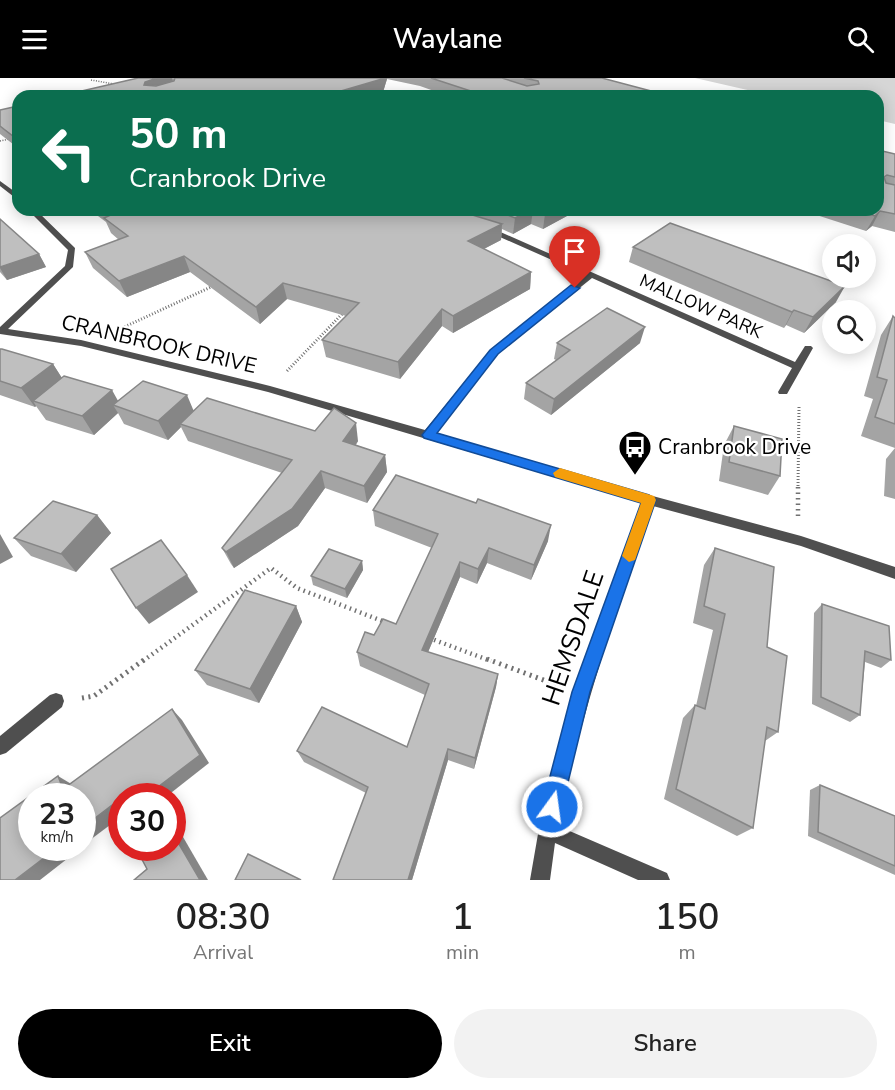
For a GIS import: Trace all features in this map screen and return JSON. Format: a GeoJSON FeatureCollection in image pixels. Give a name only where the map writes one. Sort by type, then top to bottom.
{"type":"FeatureCollection","features":[{"type":"Feature","properties":{"kind":"street"},"geometry":{"type":"LineString","coordinates":[[0,183],[12,193]]}},
{"type":"Feature","properties":{"kind":"street"},"geometry":{"type":"LineString","coordinates":[[1,331],[69,267],[72,250],[38,216]]}},
{"type":"Feature","properties":{"kind":"street","name":"MALLOW PARK"},"geometry":{"type":"LineString","coordinates":[[482,227],[798,367]]}},
{"type":"Feature","properties":{"kind":"street"},"geometry":{"type":"LineString","coordinates":[[428,435],[494,352],[591,275]]}},
{"type":"Feature","properties":{"kind":"street","name":"CRANBROOK DRIVE"},"geometry":{"type":"LineString","coordinates":[[1,331],[81,344],[270,389],[649,500],[801,541],[895,573]]}},
{"type":"Feature","properties":{"kind":"street"},"geometry":{"type":"LineString","coordinates":[[783,392],[808,348]]}},
{"type":"Feature","properties":{"kind":"street","name":"HEMSDALE"},"geometry":{"type":"LineString","coordinates":[[540,880],[546,830],[581,692],[649,500]]}},
{"type":"Feature","properties":{"kind":"street"},"geometry":{"type":"LineString","coordinates":[[0,747],[56,701]]}},
{"type":"Feature","properties":{"kind":"street"},"geometry":{"type":"LineString","coordinates":[[546,830],[660,880]]}},
{"type":"Feature","properties":{"kind":"path"},"geometry":{"type":"LineString","coordinates":[[91,80],[118,85]]}},
{"type":"Feature","properties":{"kind":"path"},"geometry":{"type":"LineString","coordinates":[[81,344],[220,283]]}},
{"type":"Feature","properties":{"kind":"path"},"geometry":{"type":"LineString","coordinates":[[270,389],[350,305]]}},
{"type":"Feature","properties":{"kind":"path"},"geometry":{"type":"LineString","coordinates":[[783,392],[799,403],[798,523],[801,541]]}},
{"type":"Feature","properties":{"kind":"path"},"geometry":{"type":"LineString","coordinates":[[56,701],[94,696],[271,568],[297,588],[396,626]]}},
{"type":"Feature","properties":{"kind":"path"},"geometry":{"type":"LineString","coordinates":[[417,633],[546,682],[581,692]]}},
{"type":"Feature","properties":{"kind":"shaded area"},"geometry":{"type":"Polygon","coordinates":[[[695,78],[895,78],[895,124],[884,121],[884,90],[748,90],[695,78]]]}},
{"type":"Feature","properties":{"kind":"building"},"geometry":{"type":"Polygon","coordinates":[[[138,78],[157,78],[145,82],[144,85],[156,86],[174,81],[175,78],[382,78],[344,90],[86,90],[138,78]]]}},
{"type":"Feature","properties":{"kind":"building"},"geometry":{"type":"Polygon","coordinates":[[[431,78],[502,78],[527,86],[539,84],[538,81],[524,78],[602,78],[647,90],[468,90],[431,78]]]}},
{"type":"Feature","properties":{"kind":"building"},"geometry":{"type":"Polygon","coordinates":[[[12,107],[12,135],[0,126],[0,110],[12,107]]]}},
{"type":"Feature","properties":{"kind":"building"},"geometry":{"type":"Polygon","coordinates":[[[884,151],[895,154],[895,177],[887,175],[884,177],[884,151]]]}},
{"type":"Feature","properties":{"kind":"building"},"geometry":{"type":"Polygon","coordinates":[[[884,177],[886,183],[895,185],[895,214],[884,212],[884,177]]]}},
{"type":"Feature","properties":{"kind":"building"},"geometry":{"type":"Polygon","coordinates":[[[109,216],[476,216],[502,224],[468,241],[531,272],[453,316],[442,309],[398,362],[322,340],[359,303],[283,283],[256,307],[184,256],[119,281],[85,252],[128,236],[104,218],[109,216]]]}},
{"type":"Feature","properties":{"kind":"building"},"geometry":{"type":"Polygon","coordinates":[[[0,219],[39,254],[0,267],[0,219]]]}},
{"type":"Feature","properties":{"kind":"building"},"geometry":{"type":"Polygon","coordinates":[[[670,223],[822,278],[822,288],[843,288],[831,300],[822,300],[822,308],[813,317],[794,310],[792,312],[633,247],[670,223]]]}},
{"type":"Feature","properties":{"kind":"building"},"geometry":{"type":"Polygon","coordinates":[[[607,308],[645,327],[554,399],[526,383],[570,350],[557,343],[607,308]]]}},
{"type":"Feature","properties":{"kind":"building"},"geometry":{"type":"Polygon","coordinates":[[[893,316],[895,318],[895,424],[875,417],[887,380],[877,377],[893,316]]]}},
{"type":"Feature","properties":{"kind":"building"},"geometry":{"type":"Polygon","coordinates":[[[0,349],[53,364],[21,388],[0,381],[0,349]]]}},
{"type":"Feature","properties":{"kind":"building"},"geometry":{"type":"Polygon","coordinates":[[[64,376],[112,390],[82,416],[33,401],[64,376]]]}},
{"type":"Feature","properties":{"kind":"building"},"geometry":{"type":"Polygon","coordinates":[[[143,381],[187,395],[158,421],[113,405],[143,381]]]}},
{"type":"Feature","properties":{"kind":"building"},"geometry":{"type":"Polygon","coordinates":[[[207,398],[315,431],[334,408],[356,423],[343,441],[385,455],[364,486],[321,471],[292,509],[226,552],[222,548],[292,460],[180,424],[207,398]]]}},
{"type":"Feature","properties":{"kind":"building"},"geometry":{"type":"Polygon","coordinates":[[[734,426],[782,439],[780,476],[729,462],[734,426]]]}},
{"type":"Feature","properties":{"kind":"building"},"geometry":{"type":"Polygon","coordinates":[[[396,475],[476,503],[478,499],[551,525],[534,565],[489,548],[478,569],[460,562],[422,650],[498,674],[475,758],[448,749],[408,880],[333,880],[368,787],[297,751],[322,707],[407,747],[429,684],[357,652],[365,632],[374,635],[383,619],[396,624],[438,534],[373,510],[396,475]]]}},
{"type":"Feature","properties":{"kind":"building"},"geometry":{"type":"Polygon","coordinates":[[[53,501],[97,515],[61,554],[14,538],[53,501]]]}},
{"type":"Feature","properties":{"kind":"building"},"geometry":{"type":"Polygon","coordinates":[[[161,540],[187,575],[136,608],[111,569],[161,540]]]}},
{"type":"Feature","properties":{"kind":"building"},"geometry":{"type":"Polygon","coordinates":[[[715,548],[774,567],[767,647],[787,656],[778,732],[767,727],[753,828],[676,789],[695,705],[705,709],[725,614],[704,606],[715,548]]]}},
{"type":"Feature","properties":{"kind":"building"},"geometry":{"type":"Polygon","coordinates":[[[329,549],[362,561],[345,589],[311,576],[329,549]]]}},
{"type":"Feature","properties":{"kind":"building"},"geometry":{"type":"Polygon","coordinates":[[[245,590],[296,606],[250,689],[195,670],[245,590]]]}},
{"type":"Feature","properties":{"kind":"building"},"geometry":{"type":"Polygon","coordinates":[[[822,604],[889,626],[891,660],[865,651],[860,715],[821,697],[822,604]]]}},
{"type":"Feature","properties":{"kind":"building"},"geometry":{"type":"Polygon","coordinates":[[[172,709],[200,755],[163,783],[108,783],[108,808],[96,817],[96,783],[71,783],[172,709]]]}},
{"type":"Feature","properties":{"kind":"building"},"geometry":{"type":"Polygon","coordinates":[[[58,776],[61,783],[48,783],[58,776]]]}},
{"type":"Feature","properties":{"kind":"building"},"geometry":{"type":"Polygon","coordinates":[[[820,785],[895,816],[895,866],[818,832],[820,785]]]}},
{"type":"Feature","properties":{"kind":"building"},"geometry":{"type":"Polygon","coordinates":[[[18,805],[18,861],[40,861],[15,880],[0,880],[0,818],[18,805]]]}},
{"type":"Feature","properties":{"kind":"building"},"geometry":{"type":"Polygon","coordinates":[[[248,854],[301,880],[235,880],[248,854]]]}},
{"type":"Feature","properties":{"kind":"building"},"geometry":{"type":"Polygon","coordinates":[[[186,856],[200,880],[134,880],[147,869],[143,861],[186,861],[186,856]]]}},
{"type":"Feature","properties":{"kind":"slow traffic"},"geometry":{"type":"LineString","coordinates":[[560,473],[649,500],[629,556]]}},
{"type":"Feature","properties":{"kind":"place","name":"Cranbrook Drive"},"geometry":{"type":"Point","coordinates":[635,476]}},
{"type":"Feature","properties":{"kind":"route"},"geometry":{"type":"LineString","coordinates":[[552,807],[581,692],[649,500],[428,435],[494,352],[575,288]]}}]}
